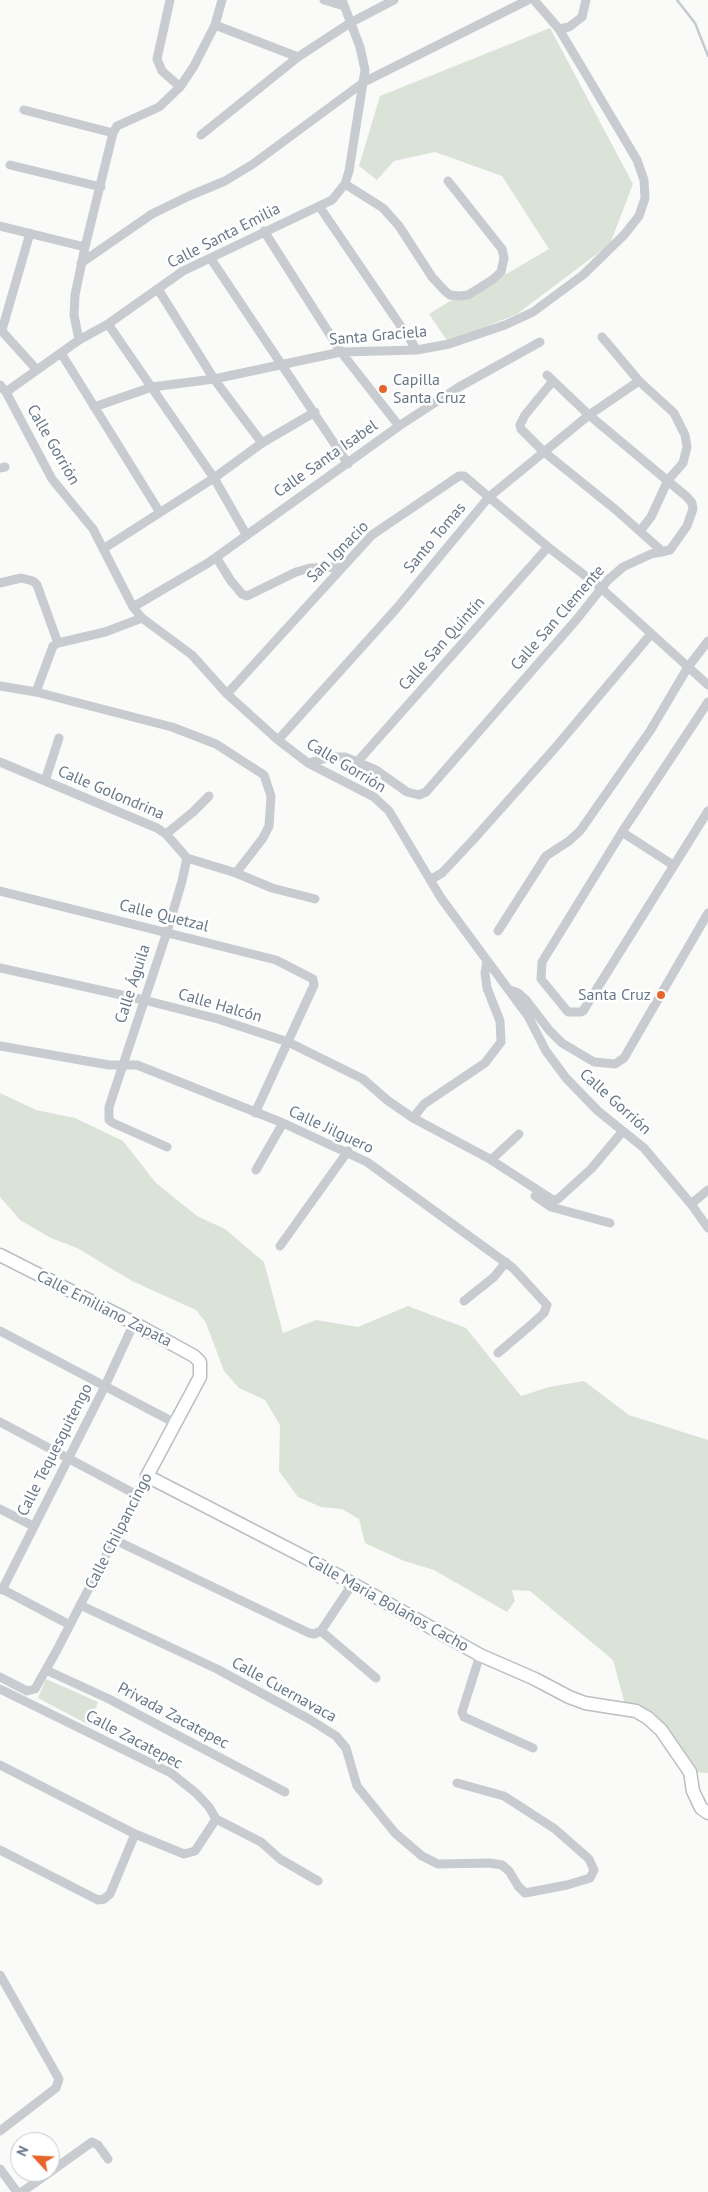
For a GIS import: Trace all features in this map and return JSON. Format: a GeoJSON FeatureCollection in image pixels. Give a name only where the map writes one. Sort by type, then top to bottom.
{"type":"FeatureCollection","features":[{"type":"Feature","properties":{"kind":"street"},"geometry":{"type":"LineString","coordinates":[[170,0],[157,60],[162,71],[180,87]]}},
{"type":"Feature","properties":{"kind":"street"},"geometry":{"type":"LineString","coordinates":[[79,340],[74,315],[81,263],[113,133],[117,126],[159,107],[180,87],[194,66],[216,25],[222,0]]}},
{"type":"Feature","properties":{"kind":"street"},"geometry":{"type":"LineString","coordinates":[[324,0],[343,3]]}},
{"type":"Feature","properties":{"kind":"street"},"geometry":{"type":"LineString","coordinates":[[201,135],[298,57],[350,23],[394,0]]}},
{"type":"Feature","properties":{"kind":"street"},"geometry":{"type":"LineString","coordinates":[[81,263],[152,214],[225,181],[253,164],[364,82],[528,0]]}},
{"type":"Feature","properties":{"kind":"street"},"geometry":{"type":"LineString","coordinates":[[534,0],[559,29],[569,27],[582,17],[586,0]]}},
{"type":"Feature","properties":{"kind":"street","name":"Calle Santa Emilia"},"geometry":{"type":"LineString","coordinates":[[3,389],[37,370],[79,340],[108,324],[183,272],[264,231],[332,200],[345,184],[353,156],[365,70],[360,47],[343,3]]}},
{"type":"Feature","properties":{"kind":"street"},"geometry":{"type":"LineString","coordinates":[[216,25],[298,57]]}},
{"type":"Feature","properties":{"kind":"street","name":"Santa Graciela"},"geometry":{"type":"LineString","coordinates":[[94,407],[152,387],[214,379],[341,352],[416,350],[449,344],[505,326],[533,312],[583,275],[624,235],[639,216],[645,198],[644,180],[637,160],[559,29]]}},
{"type":"Feature","properties":{"kind":"street"},"geometry":{"type":"LineString","coordinates":[[24,110],[113,133]]}},
{"type":"Feature","properties":{"kind":"street"},"geometry":{"type":"LineString","coordinates":[[10,165],[101,187]]}},
{"type":"Feature","properties":{"kind":"street"},"geometry":{"type":"LineString","coordinates":[[345,184],[383,208],[399,226],[432,277],[445,291],[459,296],[468,294],[492,280],[501,272],[504,258],[502,249],[448,181]]}},
{"type":"Feature","properties":{"kind":"street"},"geometry":{"type":"LineString","coordinates":[[319,206],[416,350]]}},
{"type":"Feature","properties":{"kind":"street"},"geometry":{"type":"LineString","coordinates":[[0,226],[85,247]]}},
{"type":"Feature","properties":{"kind":"street"},"geometry":{"type":"LineString","coordinates":[[264,231],[341,352],[399,426]]}},
{"type":"Feature","properties":{"kind":"street"},"geometry":{"type":"LineString","coordinates":[[30,234],[1,330],[37,370]]}},
{"type":"Feature","properties":{"kind":"street"},"geometry":{"type":"LineString","coordinates":[[211,259],[348,464]]}},
{"type":"Feature","properties":{"kind":"street"},"geometry":{"type":"LineString","coordinates":[[158,289],[214,379],[262,443]]}},
{"type":"Feature","properties":{"kind":"street"},"geometry":{"type":"LineString","coordinates":[[108,324],[214,478],[246,534]]}},
{"type":"Feature","properties":{"kind":"street"},"geometry":{"type":"LineString","coordinates":[[602,337],[640,381],[674,413],[685,435],[686,455],[668,480],[651,517],[640,531]]}},
{"type":"Feature","properties":{"kind":"street","name":"Calle Santa Isabel"},"geometry":{"type":"LineString","coordinates":[[132,607],[216,557],[399,426],[459,387],[540,342]]}},
{"type":"Feature","properties":{"kind":"street"},"geometry":{"type":"LineString","coordinates":[[61,353],[159,511]]}},
{"type":"Feature","properties":{"kind":"street","name":"Calle San Clemente"},"geometry":{"type":"LineString","coordinates":[[308,763],[332,757],[358,761],[376,770],[407,792],[419,795],[426,792],[577,619],[601,588],[623,567],[651,554],[670,550],[675,546],[687,526],[693,509],[692,503],[668,480],[589,415],[550,379],[520,425],[521,429],[543,451]]}},
{"type":"Feature","properties":{"kind":"street","name":"Santo Tomas"},"geometry":{"type":"LineString","coordinates":[[278,740],[396,609],[489,497],[589,415],[640,381]]}},
{"type":"Feature","properties":{"kind":"street","name":"Calle Gorrión"},"geometry":{"type":"LineString","coordinates":[[3,389],[52,479],[83,515],[103,549],[132,607],[142,618],[192,655],[227,694],[278,740],[308,763],[374,797],[389,811],[430,880],[528,1016],[546,1051],[566,1078],[592,1105],[644,1148],[691,1204],[708,1228]]}},
{"type":"Feature","properties":{"kind":"street"},"geometry":{"type":"LineString","coordinates":[[103,549],[159,511],[214,478],[262,443],[315,412]]}},
{"type":"Feature","properties":{"kind":"street"},"geometry":{"type":"LineString","coordinates":[[543,451],[616,510],[663,552]]}},
{"type":"Feature","properties":{"kind":"street","name":"San Ignacio"},"geometry":{"type":"LineString","coordinates":[[227,694],[372,535],[455,477],[464,476],[548,547],[601,588],[708,686]]}},
{"type":"Feature","properties":{"kind":"street","name":"Calle San Quintín"},"geometry":{"type":"LineString","coordinates":[[358,761],[548,547]]}},
{"type":"Feature","properties":{"kind":"street"},"geometry":{"type":"LineString","coordinates":[[216,557],[242,594],[247,596],[296,572],[310,568],[341,567]]}},
{"type":"Feature","properties":{"kind":"street"},"geometry":{"type":"LineString","coordinates":[[0,583],[21,578],[33,580],[37,585],[58,643]]}},
{"type":"Feature","properties":{"kind":"street"},"geometry":{"type":"LineString","coordinates":[[36,692],[50,651],[58,643],[105,632],[142,618]]}},
{"type":"Feature","properties":{"kind":"street"},"geometry":{"type":"LineString","coordinates":[[430,880],[442,873],[473,840],[555,748],[651,634]]}},
{"type":"Feature","properties":{"kind":"street"},"geometry":{"type":"LineString","coordinates":[[498,931],[546,856],[569,841],[580,830],[650,731],[688,667],[708,641]]}},
{"type":"Feature","properties":{"kind":"street"},"geometry":{"type":"LineString","coordinates":[[0,686],[36,692],[154,722],[204,739],[264,775],[271,796],[268,826],[263,838],[236,873]]}},
{"type":"Feature","properties":{"kind":"street"},"geometry":{"type":"LineString","coordinates":[[708,702],[622,832],[542,962],[541,979],[568,1012],[581,1012],[583,1010],[708,811]]}},
{"type":"Feature","properties":{"kind":"street"},"geometry":{"type":"LineString","coordinates":[[45,781],[59,738]]}},
{"type":"Feature","properties":{"kind":"street","name":"Calle Golondrina"},"geometry":{"type":"LineString","coordinates":[[0,762],[157,828],[166,834],[187,858]]}},
{"type":"Feature","properties":{"kind":"street"},"geometry":{"type":"LineString","coordinates":[[166,834],[209,796]]}},
{"type":"Feature","properties":{"kind":"street"},"geometry":{"type":"LineString","coordinates":[[622,832],[673,865]]}},
{"type":"Feature","properties":{"kind":"street"},"geometry":{"type":"LineString","coordinates":[[187,858],[236,873],[272,888],[315,899]]}},
{"type":"Feature","properties":{"kind":"street","name":"Calle Águila"},"geometry":{"type":"LineString","coordinates":[[167,1147],[109,1120],[109,1107],[166,932],[187,858]]}},
{"type":"Feature","properties":{"kind":"street","name":"Calle Quetzal"},"geometry":{"type":"LineString","coordinates":[[0,891],[276,960],[313,979],[315,982],[288,1042]]}},
{"type":"Feature","properties":{"kind":"street"},"geometry":{"type":"LineString","coordinates":[[508,989],[518,993],[526,1000],[549,1030],[562,1043],[594,1062],[615,1064],[624,1058],[708,913]]}},
{"type":"Feature","properties":{"kind":"street"},"geometry":{"type":"LineString","coordinates":[[413,1118],[424,1104],[485,1063],[501,1042],[500,1021],[487,988],[485,973],[487,961]]}},
{"type":"Feature","properties":{"kind":"street","name":"Calle Halcón"},"geometry":{"type":"LineString","coordinates":[[0,968],[144,1000],[252,1029],[288,1042],[363,1079],[386,1100],[413,1118],[491,1160],[530,1187],[553,1200],[558,1199],[591,1169],[623,1131]]}},
{"type":"Feature","properties":{"kind":"street"},"geometry":{"type":"LineString","coordinates":[[255,1113],[288,1042]]}},
{"type":"Feature","properties":{"kind":"street","name":"Calle Jilguero"},"geometry":{"type":"LineString","coordinates":[[0,1046],[108,1065],[137,1065],[282,1123],[348,1151],[366,1162],[506,1262],[547,1305],[544,1313],[498,1353]]}},
{"type":"Feature","properties":{"kind":"street"},"geometry":{"type":"LineString","coordinates":[[256,1170],[282,1123]]}},
{"type":"Feature","properties":{"kind":"street"},"geometry":{"type":"LineString","coordinates":[[491,1160],[519,1134]]}},
{"type":"Feature","properties":{"kind":"street"},"geometry":{"type":"LineString","coordinates":[[280,1246],[348,1151]]}},
{"type":"Feature","properties":{"kind":"street"},"geometry":{"type":"LineString","coordinates":[[530,1187],[536,1197],[551,1207],[610,1223]]}},
{"type":"Feature","properties":{"kind":"street"},"geometry":{"type":"LineString","coordinates":[[691,1204],[708,1190]]}},
{"type":"Feature","properties":{"kind":"street","name":"Calle Emiliano Zapata"},"geometry":{"type":"LineString","coordinates":[[0,1255],[134,1323],[194,1356],[200,1362],[201,1369]]}},
{"type":"Feature","properties":{"kind":"street"},"geometry":{"type":"LineString","coordinates":[[464,1301],[494,1277],[506,1262]]}},
{"type":"Feature","properties":{"kind":"street","name":"Calle Tequesquitengo"},"geometry":{"type":"LineString","coordinates":[[1,1589],[105,1386],[134,1323]]}},
{"type":"Feature","properties":{"kind":"street"},"geometry":{"type":"LineString","coordinates":[[0,1331],[175,1423]]}},
{"type":"Feature","properties":{"kind":"street","name":"Calle Chilpancingo"},"geometry":{"type":"LineString","coordinates":[[0,1677],[32,1691],[46,1670],[200,1377],[201,1369]]}},
{"type":"Feature","properties":{"kind":"street"},"geometry":{"type":"LineString","coordinates":[[0,1422],[137,1494]]}},
{"type":"Feature","properties":{"kind":"street","name":"Calle María Bolaños Cacho"},"geometry":{"type":"LineString","coordinates":[[147,1476],[353,1583],[480,1655],[535,1679],[569,1698],[585,1703],[636,1710],[661,1730],[690,1772],[693,1791],[701,1808],[708,1813]]}},
{"type":"Feature","properties":{"kind":"street"},"geometry":{"type":"LineString","coordinates":[[0,1509],[33,1526]]}},
{"type":"Feature","properties":{"kind":"street"},"geometry":{"type":"LineString","coordinates":[[115,1540],[314,1634],[321,1631],[353,1583]]}},
{"type":"Feature","properties":{"kind":"street"},"geometry":{"type":"LineString","coordinates":[[1,1589],[70,1625]]}},
{"type":"Feature","properties":{"kind":"street","name":"Calle Cuernavaca"},"geometry":{"type":"LineString","coordinates":[[80,1605],[217,1669],[309,1719],[336,1736],[346,1748],[357,1786],[395,1833],[422,1856],[438,1864],[489,1863],[502,1865],[509,1871],[518,1886],[525,1893],[590,1878],[594,1870],[589,1859],[554,1829],[504,1796],[457,1783]]}},
{"type":"Feature","properties":{"kind":"street"},"geometry":{"type":"LineString","coordinates":[[321,1631],[376,1678]]}},
{"type":"Feature","properties":{"kind":"street"},"geometry":{"type":"LineString","coordinates":[[480,1655],[462,1712],[464,1717],[533,1748]]}},
{"type":"Feature","properties":{"kind":"street","name":"Privada Zacatepec"},"geometry":{"type":"LineString","coordinates":[[46,1670],[109,1699],[285,1792]]}},
{"type":"Feature","properties":{"kind":"street","name":"Calle Zacatepec"},"geometry":{"type":"LineString","coordinates":[[0,1689],[171,1773],[196,1793],[209,1807],[216,1819],[261,1842],[280,1859],[318,1880]]}},
{"type":"Feature","properties":{"kind":"street"},"geometry":{"type":"LineString","coordinates":[[0,1765],[135,1834],[175,1851],[189,1854],[195,1851],[216,1819]]}},
{"type":"Feature","properties":{"kind":"street"},"geometry":{"type":"LineString","coordinates":[[0,1850],[98,1900],[104,1899],[110,1894],[135,1834]]}},
{"type":"Feature","properties":{"kind":"street"},"geometry":{"type":"LineString","coordinates":[[0,1975],[59,2079],[56,2088],[0,2131]]}},
{"type":"Feature","properties":{"kind":"street"},"geometry":{"type":"LineString","coordinates":[[60,2165],[92,2142],[98,2145],[108,2158]]}},
{"type":"Feature","properties":{"kind":"street"},"geometry":{"type":"LineString","coordinates":[[0,2169],[17,2192]]}},
{"type":"Feature","properties":{"kind":"street"},"geometry":{"type":"LineString","coordinates":[[22,2192],[36,2182]]}},
{"type":"Feature","properties":{"kind":"shaded area"},"geometry":{"type":"Polygon","coordinates":[[[550,28],[633,184],[610,244],[517,314],[448,342],[429,314],[455,298],[467,297],[549,249],[502,176],[435,152],[394,161],[377,180],[359,166],[380,96],[550,28]]]}},
{"type":"Feature","properties":{"kind":"shaded area"},"geometry":{"type":"Polygon","coordinates":[[[0,1093],[36,1110],[75,1118],[123,1141],[156,1183],[197,1216],[225,1229],[264,1262],[283,1333],[316,1320],[358,1327],[408,1306],[466,1328],[521,1396],[549,1387],[584,1381],[629,1415],[708,1440],[708,1773],[690,1772],[661,1730],[626,1708],[613,1660],[530,1591],[512,1590],[515,1601],[507,1612],[434,1570],[404,1561],[365,1543],[359,1519],[342,1509],[321,1507],[298,1497],[279,1471],[280,1425],[265,1400],[239,1388],[224,1371],[206,1323],[196,1310],[132,1281],[77,1248],[51,1238],[20,1220],[0,1197],[0,1093]]]}},
{"type":"Feature","properties":{"kind":"shaded area"},"geometry":{"type":"Polygon","coordinates":[[[46,1679],[98,1702],[89,1725],[38,1698],[46,1679]]]}},
{"type":"Feature","properties":{"kind":"waterway"},"geometry":{"type":"LineString","coordinates":[[677,0],[695,23],[708,56]]}},
{"type":"Feature","properties":{"kind":"place","name":"Capilla Santa Cruz"},"geometry":{"type":"Point","coordinates":[383,389]}},
{"type":"Feature","properties":{"kind":"place","name":"Santa Cruz"},"geometry":{"type":"Point","coordinates":[661,995]}}]}
